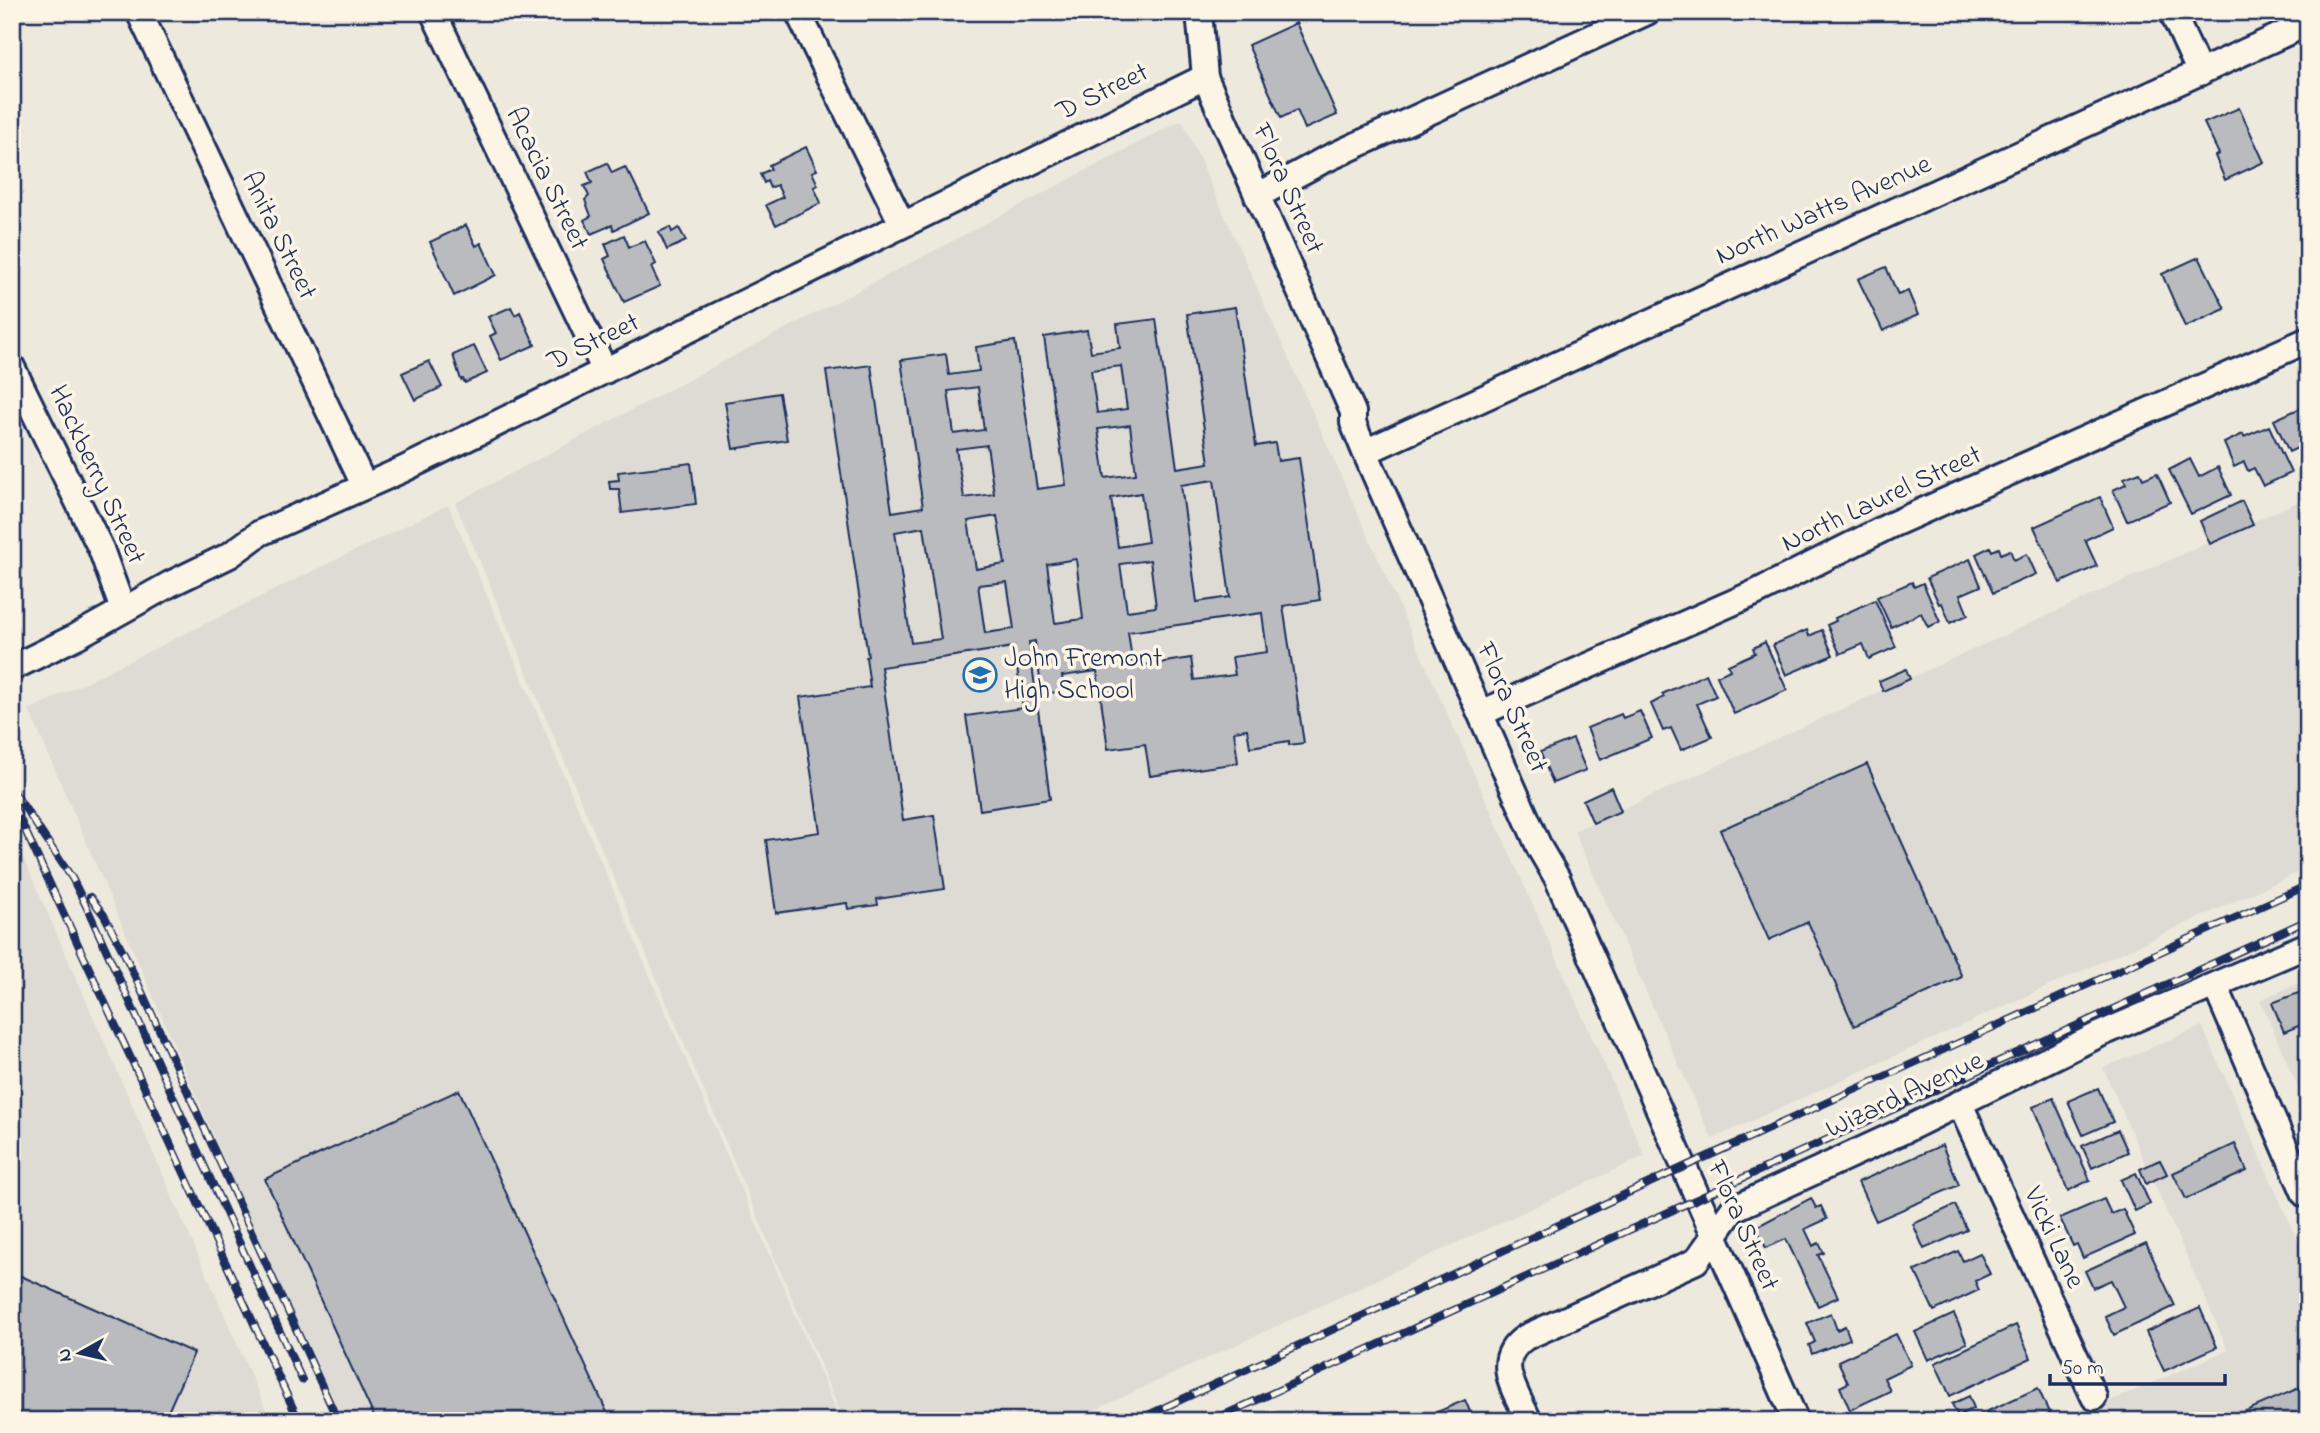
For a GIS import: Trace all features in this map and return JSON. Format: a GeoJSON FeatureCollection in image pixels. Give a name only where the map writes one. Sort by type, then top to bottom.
{"type":"FeatureCollection","features":[{"type":"Feature","properties":{"kind":"street","name":"Anita Street"},"geometry":{"type":"LineString","coordinates":[[139,12],[364,485]]}},
{"type":"Feature","properties":{"kind":"street","name":"Acacia Street"},"geometry":{"type":"LineString","coordinates":[[433,12],[604,371]]}},
{"type":"Feature","properties":{"kind":"street"},"geometry":{"type":"LineString","coordinates":[[797,12],[902,224]]}},
{"type":"Feature","properties":{"kind":"street","name":"Flora Street"},"geometry":{"type":"LineString","coordinates":[[1199,12],[1205,77],[1353,412],[1353,423],[1365,452],[1540,849],[1557,878],[1796,1421]]}},
{"type":"Feature","properties":{"kind":"street"},"geometry":{"type":"LineString","coordinates":[[1257,196],[1322,161],[1647,12]]}},
{"type":"Feature","properties":{"kind":"street"},"geometry":{"type":"LineString","coordinates":[[2172,12],[2200,73]]}},
{"type":"Feature","properties":{"kind":"street","name":"North Watts Avenue"},"geometry":{"type":"LineString","coordinates":[[1365,452],[2308,23]]}},
{"type":"Feature","properties":{"kind":"street","name":"D Street"},"geometry":{"type":"LineString","coordinates":[[12,668],[230,555],[260,533],[404,469],[1205,77]]}},
{"type":"Feature","properties":{"kind":"street","name":"North Laurel Street"},"geometry":{"type":"LineString","coordinates":[[1480,713],[1757,592],[1891,525],[2308,340]]}},
{"type":"Feature","properties":{"kind":"street","name":"Hackberry Street"},"geometry":{"type":"LineString","coordinates":[[12,367],[101,549],[123,610]]}},
{"type":"Feature","properties":{"kind":"street","name":"Wizard Avenue"},"geometry":{"type":"LineString","coordinates":[[1529,1421],[1511,1380],[1507,1360],[1513,1345],[1696,1261],[1733,1209],[1960,1104],[2098,1035],[2308,945]]}},
{"type":"Feature","properties":{"kind":"street"},"geometry":{"type":"LineString","coordinates":[[2215,985],[2305,1194]]}},
{"type":"Feature","properties":{"kind":"street","name":"Vicki Lane"},"geometry":{"type":"LineString","coordinates":[[1960,1104],[2094,1397]]}},
{"type":"Feature","properties":{"kind":"shaded area","name":"John Fremont High School"},"geometry":{"type":"Polygon","coordinates":[[[1182,120],[1645,1156],[1071,1421],[844,1421],[455,503],[1182,120]]]}},
{"type":"Feature","properties":{"kind":"shaded area"},"geometry":{"type":"Polygon","coordinates":[[[2308,497],[2308,868],[1712,1139],[1574,831],[2308,497]]]}},
{"type":"Feature","properties":{"kind":"shaded area"},"geometry":{"type":"Polygon","coordinates":[[[448,505],[841,1421],[337,1421],[29,710],[448,505]]]}},
{"type":"Feature","properties":{"kind":"shaded area"},"geometry":{"type":"Polygon","coordinates":[[[12,832],[271,1421],[12,1421],[12,832]]]}},
{"type":"Feature","properties":{"kind":"shaded area"},"geometry":{"type":"Polygon","coordinates":[[[2308,979],[2308,1110],[2260,1000],[2308,979]]]}},
{"type":"Feature","properties":{"kind":"shaded area"},"geometry":{"type":"Polygon","coordinates":[[[2202,1026],[2308,1264],[2308,1421],[2064,1421],[2228,1350],[2103,1068],[2202,1026]]]}},
{"type":"Feature","properties":{"kind":"building"},"geometry":{"type":"Polygon","coordinates":[[[1296,23],[1337,115],[1305,129],[1297,110],[1281,118],[1248,45],[1296,23]]]}},
{"type":"Feature","properties":{"kind":"building"},"geometry":{"type":"Polygon","coordinates":[[[2239,108],[2264,162],[2225,180],[2215,156],[2219,154],[2204,123],[2239,108]]]}},
{"type":"Feature","properties":{"kind":"building"},"geometry":{"type":"Polygon","coordinates":[[[806,147],[817,170],[812,172],[818,185],[814,187],[821,203],[776,225],[766,205],[783,197],[777,185],[770,188],[760,174],[771,169],[769,165],[806,147]]]}},
{"type":"Feature","properties":{"kind":"building"},"geometry":{"type":"Polygon","coordinates":[[[607,163],[612,173],[625,167],[649,213],[614,230],[612,225],[591,234],[584,220],[591,216],[585,200],[589,196],[584,186],[592,183],[587,172],[607,163]]]}},
{"type":"Feature","properties":{"kind":"building"},"geometry":{"type":"Polygon","coordinates":[[[466,225],[476,246],[481,243],[496,275],[454,296],[430,242],[466,225]]]}},
{"type":"Feature","properties":{"kind":"building"},"geometry":{"type":"Polygon","coordinates":[[[670,227],[672,232],[679,228],[686,241],[667,250],[659,232],[670,227]]]}},
{"type":"Feature","properties":{"kind":"building"},"geometry":{"type":"Polygon","coordinates":[[[624,235],[629,247],[645,241],[656,264],[651,267],[660,286],[624,302],[604,259],[610,256],[605,244],[624,235]]]}},
{"type":"Feature","properties":{"kind":"building"},"geometry":{"type":"Polygon","coordinates":[[[2199,257],[2225,309],[2185,327],[2162,274],[2199,257]]]}},
{"type":"Feature","properties":{"kind":"building"},"geometry":{"type":"Polygon","coordinates":[[[1886,267],[1898,295],[1908,291],[1918,315],[1883,331],[1858,279],[1886,267]]]}},
{"type":"Feature","properties":{"kind":"building"},"geometry":{"type":"Polygon","coordinates":[[[511,307],[515,315],[520,312],[535,345],[501,360],[490,336],[496,333],[488,317],[511,307]]]}},
{"type":"Feature","properties":{"kind":"building"},"geometry":{"type":"Polygon","coordinates":[[[1235,307],[1256,446],[1275,443],[1278,461],[1299,458],[1320,600],[1283,606],[1304,743],[1289,745],[1289,741],[1250,747],[1247,729],[1234,731],[1238,763],[1150,776],[1145,744],[1108,749],[1097,671],[1062,676],[1065,691],[1042,694],[1035,641],[1029,642],[1050,799],[980,810],[966,716],[1023,708],[1014,647],[881,667],[903,820],[934,815],[945,889],[877,899],[878,905],[848,909],[847,903],[776,913],[766,840],[820,832],[800,697],[870,687],[868,656],[826,371],[871,365],[892,512],[923,507],[901,360],[946,354],[949,375],[979,371],[976,347],[1015,341],[1037,489],[1066,485],[1044,337],[1087,330],[1091,352],[1120,348],[1117,324],[1156,319],[1177,468],[1209,463],[1187,314],[1235,307]],[[1121,366],[1091,370],[1097,413],[1127,409],[1121,366]],[[978,387],[948,391],[954,434],[984,430],[978,387]],[[1130,425],[1098,429],[1105,478],[1136,474],[1130,425]],[[987,445],[956,449],[964,498],[994,494],[987,445]],[[1214,480],[1181,485],[1197,602],[1230,597],[1214,480]],[[1141,493],[1111,498],[1118,547],[1148,542],[1141,493]],[[997,516],[968,521],[976,569],[1005,564],[997,516]],[[924,527],[895,532],[911,643],[941,639],[924,527]],[[1076,559],[1047,564],[1055,623],[1083,619],[1076,559]],[[1150,560],[1120,564],[1127,611],[1156,607],[1150,560]],[[1007,582],[978,585],[985,633],[1014,629],[1007,582]],[[1262,613],[1128,632],[1133,667],[1191,658],[1194,680],[1235,675],[1232,657],[1267,652],[1262,613]]]}},
{"type":"Feature","properties":{"kind":"building"},"geometry":{"type":"Polygon","coordinates":[[[474,346],[487,373],[465,383],[461,380],[453,355],[474,346]]]}},
{"type":"Feature","properties":{"kind":"building"},"geometry":{"type":"Polygon","coordinates":[[[429,361],[442,387],[415,400],[402,373],[429,361]]]}},
{"type":"Feature","properties":{"kind":"building"},"geometry":{"type":"Polygon","coordinates":[[[779,393],[787,440],[733,449],[725,402],[779,393]]]}},
{"type":"Feature","properties":{"kind":"building"},"geometry":{"type":"Polygon","coordinates":[[[2305,406],[2308,412],[2308,443],[2289,452],[2274,420],[2305,406]]]}},
{"type":"Feature","properties":{"kind":"building"},"geometry":{"type":"Polygon","coordinates":[[[2269,426],[2291,473],[2263,486],[2254,468],[2248,471],[2244,462],[2234,467],[2224,443],[2269,426]]]}},
{"type":"Feature","properties":{"kind":"building"},"geometry":{"type":"Polygon","coordinates":[[[2190,459],[2199,477],[2218,467],[2231,495],[2191,514],[2169,470],[2190,459]]]}},
{"type":"Feature","properties":{"kind":"building"},"geometry":{"type":"Polygon","coordinates":[[[691,463],[696,504],[622,513],[619,489],[610,489],[609,481],[619,480],[618,472],[691,463]]]}},
{"type":"Feature","properties":{"kind":"building"},"geometry":{"type":"Polygon","coordinates":[[[2140,472],[2143,479],[2157,473],[2170,502],[2127,521],[2113,490],[2126,484],[2124,478],[2140,472]]]}},
{"type":"Feature","properties":{"kind":"building"},"geometry":{"type":"Polygon","coordinates":[[[2100,497],[2113,527],[2085,540],[2097,566],[2060,583],[2034,527],[2100,497]]]}},
{"type":"Feature","properties":{"kind":"building"},"geometry":{"type":"Polygon","coordinates":[[[2242,501],[2253,525],[2210,544],[2200,521],[2242,501]]]}},
{"type":"Feature","properties":{"kind":"building"},"geometry":{"type":"Polygon","coordinates":[[[1990,547],[1992,551],[1999,548],[2001,554],[2010,550],[2014,560],[2027,554],[2036,574],[1993,593],[1976,554],[1990,547]]]}},
{"type":"Feature","properties":{"kind":"building"},"geometry":{"type":"Polygon","coordinates":[[[1970,559],[1981,586],[1960,595],[1968,615],[1950,623],[1927,578],[1970,559]]]}},
{"type":"Feature","properties":{"kind":"building"},"geometry":{"type":"Polygon","coordinates":[[[1912,582],[1914,587],[1923,583],[1940,622],[1928,627],[1921,613],[1891,627],[1877,597],[1912,582]]]}},
{"type":"Feature","properties":{"kind":"building"},"geometry":{"type":"Polygon","coordinates":[[[1875,600],[1896,647],[1869,659],[1863,644],[1840,654],[1827,625],[1836,621],[1835,618],[1875,600]]]}},
{"type":"Feature","properties":{"kind":"building"},"geometry":{"type":"Polygon","coordinates":[[[1807,630],[1809,636],[1822,630],[1833,655],[1786,675],[1773,645],[1807,630]]]}},
{"type":"Feature","properties":{"kind":"building"},"geometry":{"type":"Polygon","coordinates":[[[1765,642],[1787,690],[1734,714],[1717,676],[1730,670],[1728,665],[1755,653],[1753,648],[1765,642]]]}},
{"type":"Feature","properties":{"kind":"building"},"geometry":{"type":"Polygon","coordinates":[[[1906,669],[1910,679],[1883,691],[1879,681],[1906,669]]]}},
{"type":"Feature","properties":{"kind":"building"},"geometry":{"type":"Polygon","coordinates":[[[1706,674],[1716,696],[1697,704],[1712,737],[1681,750],[1671,728],[1663,731],[1651,704],[1664,697],[1662,694],[1706,674]]]}},
{"type":"Feature","properties":{"kind":"building"},"geometry":{"type":"Polygon","coordinates":[[[1640,711],[1652,738],[1600,760],[1587,728],[1621,714],[1623,718],[1640,711]]]}},
{"type":"Feature","properties":{"kind":"building"},"geometry":{"type":"Polygon","coordinates":[[[1573,739],[1586,770],[1553,783],[1540,752],[1573,739]]]}},
{"type":"Feature","properties":{"kind":"building"},"geometry":{"type":"Polygon","coordinates":[[[1867,764],[1962,977],[1854,1026],[1808,922],[1769,940],[1720,830],[1867,764]]]}},
{"type":"Feature","properties":{"kind":"building"},"geometry":{"type":"Polygon","coordinates":[[[1611,787],[1621,811],[1593,823],[1583,800],[1611,787]]]}},
{"type":"Feature","properties":{"kind":"building"},"geometry":{"type":"Polygon","coordinates":[[[2301,992],[2308,1007],[2308,1022],[2284,1032],[2272,1003],[2301,992]]]}},
{"type":"Feature","properties":{"kind":"building"},"geometry":{"type":"Polygon","coordinates":[[[2098,1088],[2113,1122],[2083,1135],[2068,1101],[2098,1088]]]}},
{"type":"Feature","properties":{"kind":"building"},"geometry":{"type":"Polygon","coordinates":[[[459,1090],[611,1421],[376,1421],[265,1179],[459,1090]]]}},
{"type":"Feature","properties":{"kind":"building"},"geometry":{"type":"Polygon","coordinates":[[[2053,1098],[2090,1180],[2068,1191],[2033,1107],[2053,1098]]]}},
{"type":"Feature","properties":{"kind":"building"},"geometry":{"type":"Polygon","coordinates":[[[2118,1130],[2128,1152],[2092,1168],[2082,1146],[2118,1130]]]}},
{"type":"Feature","properties":{"kind":"building"},"geometry":{"type":"Polygon","coordinates":[[[2235,1144],[2247,1171],[2186,1199],[2173,1173],[2235,1144]]]}},
{"type":"Feature","properties":{"kind":"building"},"geometry":{"type":"Polygon","coordinates":[[[1942,1145],[1959,1185],[1876,1221],[1858,1182],[1942,1145]]]}},
{"type":"Feature","properties":{"kind":"building"},"geometry":{"type":"Polygon","coordinates":[[[2160,1160],[2167,1174],[2146,1184],[2140,1169],[2160,1160]]]}},
{"type":"Feature","properties":{"kind":"building"},"geometry":{"type":"Polygon","coordinates":[[[2136,1173],[2150,1204],[2135,1211],[2121,1180],[2136,1173]]]}},
{"type":"Feature","properties":{"kind":"building"},"geometry":{"type":"Polygon","coordinates":[[[1811,1198],[1816,1208],[1821,1206],[1827,1219],[1805,1229],[1813,1246],[1819,1243],[1824,1253],[1818,1255],[1838,1297],[1818,1306],[1786,1239],[1766,1248],[1756,1227],[1811,1198]]]}},
{"type":"Feature","properties":{"kind":"building"},"geometry":{"type":"Polygon","coordinates":[[[2104,1199],[2111,1214],[2123,1209],[2135,1235],[2083,1258],[2077,1244],[2073,1246],[2060,1218],[2104,1199]]]}},
{"type":"Feature","properties":{"kind":"building"},"geometry":{"type":"Polygon","coordinates":[[[1955,1205],[1967,1230],[1924,1249],[1913,1224],[1955,1205]]]}},
{"type":"Feature","properties":{"kind":"building"},"geometry":{"type":"Polygon","coordinates":[[[2146,1243],[2175,1306],[2114,1335],[2105,1316],[2124,1307],[2111,1280],[2093,1288],[2085,1271],[2146,1243]]]}},
{"type":"Feature","properties":{"kind":"building"},"geometry":{"type":"Polygon","coordinates":[[[1958,1251],[1963,1261],[1980,1253],[1990,1274],[1975,1281],[1979,1290],[1934,1311],[1915,1271],[1958,1251]]]}},
{"type":"Feature","properties":{"kind":"building"},"geometry":{"type":"Polygon","coordinates":[[[12,1272],[194,1353],[164,1421],[12,1421],[12,1272]]]}},
{"type":"Feature","properties":{"kind":"building"},"geometry":{"type":"Polygon","coordinates":[[[2200,1308],[2217,1347],[2164,1371],[2146,1332],[2200,1308]]]}},
{"type":"Feature","properties":{"kind":"building"},"geometry":{"type":"Polygon","coordinates":[[[1831,1313],[1837,1330],[1845,1326],[1850,1339],[1812,1354],[1809,1345],[1815,1342],[1807,1323],[1831,1313]]]}},
{"type":"Feature","properties":{"kind":"building"},"geometry":{"type":"Polygon","coordinates":[[[1954,1314],[1967,1343],[1928,1360],[1915,1332],[1954,1314]]]}},
{"type":"Feature","properties":{"kind":"building"},"geometry":{"type":"Polygon","coordinates":[[[2016,1325],[2031,1358],[1950,1396],[1935,1363],[2016,1325]]]}},
{"type":"Feature","properties":{"kind":"building"},"geometry":{"type":"Polygon","coordinates":[[[1896,1334],[1911,1365],[1884,1378],[1890,1391],[1850,1410],[1840,1387],[1848,1383],[1838,1361],[1896,1334]]]}},
{"type":"Feature","properties":{"kind":"building"},"geometry":{"type":"Polygon","coordinates":[[[2308,1384],[2308,1421],[2223,1421],[2308,1384]]]}},
{"type":"Feature","properties":{"kind":"building"},"geometry":{"type":"Polygon","coordinates":[[[2038,1388],[2051,1417],[2044,1421],[1966,1421],[2038,1388]]]}},
{"type":"Feature","properties":{"kind":"building"},"geometry":{"type":"Polygon","coordinates":[[[1969,1396],[1974,1408],[1958,1416],[1952,1404],[1969,1396]]]}},
{"type":"Feature","properties":{"kind":"building"},"geometry":{"type":"Polygon","coordinates":[[[1465,1400],[1474,1421],[1432,1421],[1430,1415],[1465,1400]]]}},
{"type":"Feature","properties":{"kind":"railway"},"geometry":{"type":"LineString","coordinates":[[12,789],[72,878],[88,910],[302,1380]]}},
{"type":"Feature","properties":{"kind":"railway"},"geometry":{"type":"LineString","coordinates":[[12,802],[299,1421]]}},
{"type":"Feature","properties":{"kind":"railway"},"geometry":{"type":"LineString","coordinates":[[1135,1421],[1684,1167],[2308,885]]}},
{"type":"Feature","properties":{"kind":"railway"},"geometry":{"type":"LineString","coordinates":[[90,897],[104,915],[125,955],[338,1421]]}},
{"type":"Feature","properties":{"kind":"railway"},"geometry":{"type":"LineString","coordinates":[[1211,1421],[2308,920]]}},
{"type":"Feature","properties":{"kind":"place","name":"John Fremont High School"},"geometry":{"type":"Point","coordinates":[980,675]}}]}
